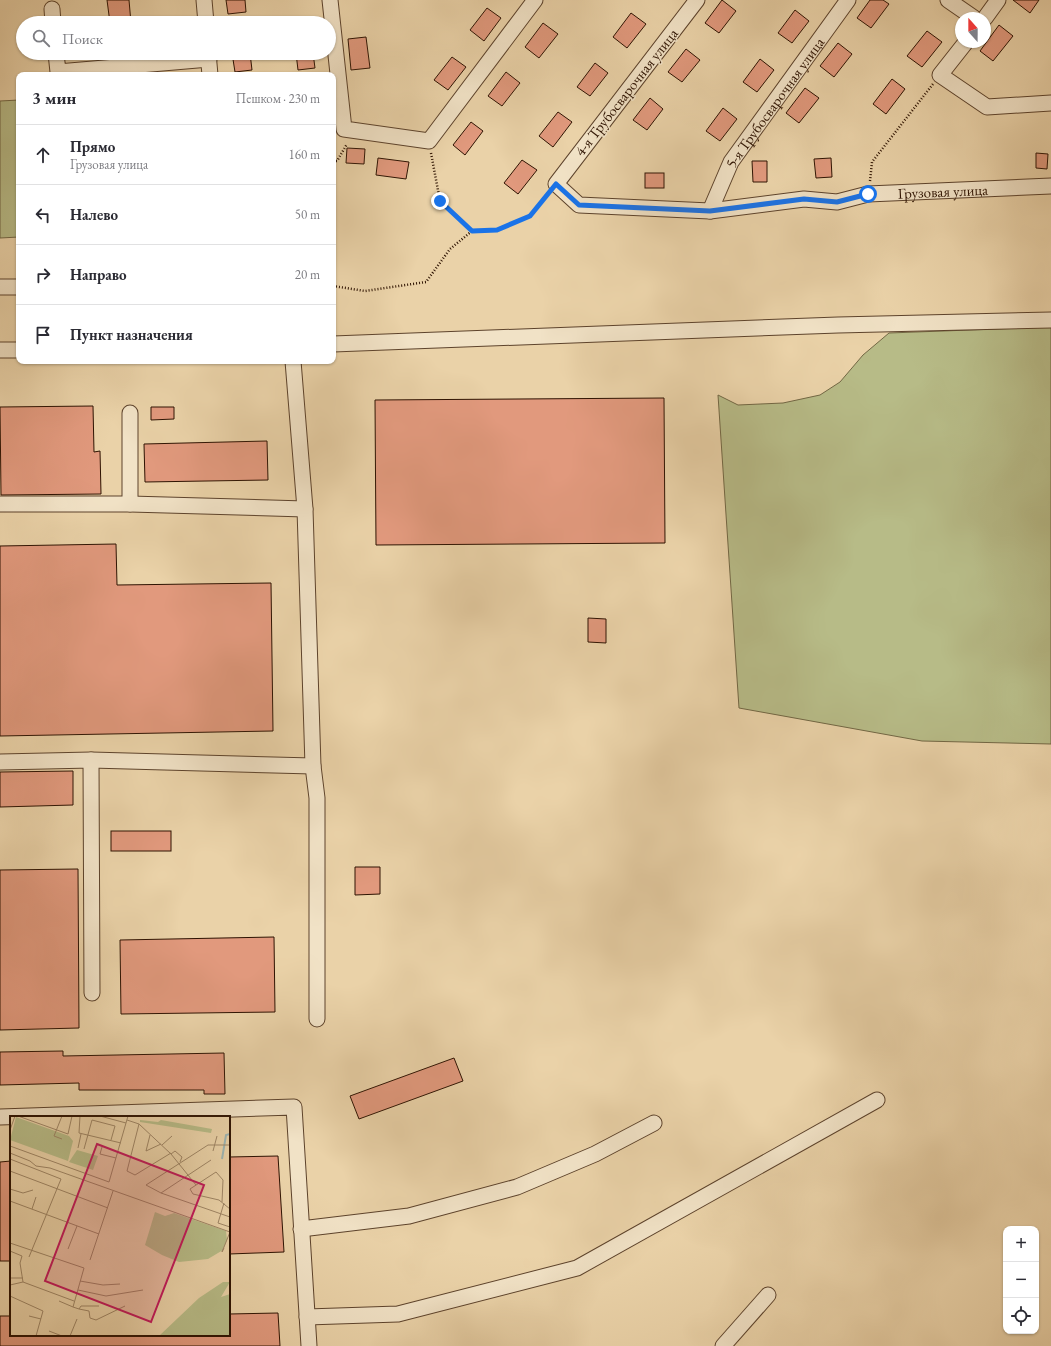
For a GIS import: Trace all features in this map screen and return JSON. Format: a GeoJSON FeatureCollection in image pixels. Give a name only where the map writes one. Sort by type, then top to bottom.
{"type":"FeatureCollection","features":[{"type":"Feature","properties":{"kind":"street"},"geometry":{"type":"LineString","coordinates":[[204,0],[205,16]]}},
{"type":"Feature","properties":{"kind":"street"},"geometry":{"type":"LineString","coordinates":[[330,0],[332,16]]}},
{"type":"Feature","properties":{"kind":"street"},"geometry":{"type":"LineString","coordinates":[[336,41],[349,129],[429,141],[535,0]]}},
{"type":"Feature","properties":{"kind":"street","name":"4-я Трубосварочная улица"},"geometry":{"type":"LineString","coordinates":[[556,184],[697,0]]}},
{"type":"Feature","properties":{"kind":"street","name":"5-я Трубосварочная улица"},"geometry":{"type":"LineString","coordinates":[[710,211],[731,162],[848,0]]}},
{"type":"Feature","properties":{"kind":"street"},"geometry":{"type":"LineString","coordinates":[[948,0],[965,12]]}},
{"type":"Feature","properties":{"kind":"street"},"geometry":{"type":"LineString","coordinates":[[989,12],[998,0]]}},
{"type":"Feature","properties":{"kind":"street"},"geometry":{"type":"LineString","coordinates":[[961,48],[940,75],[987,107],[1051,103]]}},
{"type":"Feature","properties":{"kind":"street"},"geometry":{"type":"LineString","coordinates":[[57,60],[58,72],[171,60]]}},
{"type":"Feature","properties":{"kind":"street"},"geometry":{"type":"LineString","coordinates":[[209,60],[210,72]]}},
{"type":"Feature","properties":{"kind":"street","name":"Грузовая улица"},"geometry":{"type":"LineString","coordinates":[[556,184],[579,205],[710,211],[804,199],[837,202],[868,194],[1051,186]]}},
{"type":"Feature","properties":{"kind":"street"},"geometry":{"type":"LineString","coordinates":[[0,287],[16,287]]}},
{"type":"Feature","properties":{"kind":"street"},"geometry":{"type":"LineString","coordinates":[[336,344],[838,325],[1051,320]]}},
{"type":"Feature","properties":{"kind":"street"},"geometry":{"type":"LineString","coordinates":[[0,350],[16,350]]}},
{"type":"Feature","properties":{"kind":"street"},"geometry":{"type":"LineString","coordinates":[[293,364],[305,509],[313,766],[317,798],[317,1020]]}},
{"type":"Feature","properties":{"kind":"street"},"geometry":{"type":"LineString","coordinates":[[130,413],[130,504]]}},
{"type":"Feature","properties":{"kind":"street"},"geometry":{"type":"LineString","coordinates":[[0,504],[130,504],[305,509]]}},
{"type":"Feature","properties":{"kind":"street"},"geometry":{"type":"LineString","coordinates":[[0,762],[91,760],[313,766]]}},
{"type":"Feature","properties":{"kind":"street"},"geometry":{"type":"LineString","coordinates":[[91,760],[92,993]]}},
{"type":"Feature","properties":{"kind":"street"},"geometry":{"type":"LineString","coordinates":[[307,1317],[398,1314],[577,1268],[877,1100]]}},
{"type":"Feature","properties":{"kind":"street"},"geometry":{"type":"LineString","coordinates":[[27,1116],[294,1106],[309,1346]]}},
{"type":"Feature","properties":{"kind":"street"},"geometry":{"type":"LineString","coordinates":[[0,1117],[10,1117]]}},
{"type":"Feature","properties":{"kind":"street"},"geometry":{"type":"LineString","coordinates":[[301,1229],[409,1216],[517,1187],[595,1154],[654,1123]]}},
{"type":"Feature","properties":{"kind":"street"},"geometry":{"type":"LineString","coordinates":[[723,1346],[768,1295]]}},
{"type":"Feature","properties":{"kind":"path"},"geometry":{"type":"LineString","coordinates":[[868,194],[872,162],[940,75]]}},
{"type":"Feature","properties":{"kind":"path"},"geometry":{"type":"LineString","coordinates":[[336,161],[349,129]]}},
{"type":"Feature","properties":{"kind":"path"},"geometry":{"type":"LineString","coordinates":[[429,141],[440,201],[472,231]]}},
{"type":"Feature","properties":{"kind":"path"},"geometry":{"type":"LineString","coordinates":[[336,286],[365,291],[426,282],[450,249],[472,231],[497,230],[530,216],[556,184]]}},
{"type":"Feature","properties":{"kind":"green space"},"geometry":{"type":"Polygon","coordinates":[[[16,100],[16,237],[0,238],[0,101],[16,100]]]}},
{"type":"Feature","properties":{"kind":"green space"},"geometry":{"type":"Polygon","coordinates":[[[1051,327],[1051,744],[922,741],[739,708],[718,395],[738,405],[783,403],[820,395],[840,382],[863,355],[889,333],[1051,327]]]}},
{"type":"Feature","properties":{"kind":"building"},"geometry":{"type":"Polygon","coordinates":[[[107,0],[129,0],[130,16],[109,16],[107,0]]]}},
{"type":"Feature","properties":{"kind":"building"},"geometry":{"type":"Polygon","coordinates":[[[226,0],[245,0],[246,12],[228,14],[226,0]]]}},
{"type":"Feature","properties":{"kind":"building"},"geometry":{"type":"Polygon","coordinates":[[[722,0],[736,11],[719,33],[705,23],[722,0]]]}},
{"type":"Feature","properties":{"kind":"building"},"geometry":{"type":"Polygon","coordinates":[[[870,0],[883,0],[889,4],[871,28],[857,18],[870,0]]]}},
{"type":"Feature","properties":{"kind":"building"},"geometry":{"type":"Polygon","coordinates":[[[1013,0],[1039,0],[1030,13],[1013,0]]]}},
{"type":"Feature","properties":{"kind":"building"},"geometry":{"type":"Polygon","coordinates":[[[487,8],[501,18],[484,41],[470,30],[487,8]]]}},
{"type":"Feature","properties":{"kind":"building"},"geometry":{"type":"Polygon","coordinates":[[[795,10],[809,21],[792,43],[778,33],[795,10]]]}},
{"type":"Feature","properties":{"kind":"building"},"geometry":{"type":"Polygon","coordinates":[[[631,13],[646,24],[627,48],[613,37],[631,13]]]}},
{"type":"Feature","properties":{"kind":"building"},"geometry":{"type":"Polygon","coordinates":[[[543,23],[558,34],[539,58],[525,47],[543,23]]]}},
{"type":"Feature","properties":{"kind":"building"},"geometry":{"type":"Polygon","coordinates":[[[999,25],[1013,36],[993,61],[980,51],[982,48],[991,48],[991,36],[999,25]]]}},
{"type":"Feature","properties":{"kind":"building"},"geometry":{"type":"Polygon","coordinates":[[[927,31],[942,42],[922,67],[907,56],[927,31]]]}},
{"type":"Feature","properties":{"kind":"building"},"geometry":{"type":"Polygon","coordinates":[[[366,37],[370,68],[351,70],[348,39],[366,37]]]}},
{"type":"Feature","properties":{"kind":"building"},"geometry":{"type":"Polygon","coordinates":[[[838,43],[852,54],[834,77],[820,66],[838,43]]]}},
{"type":"Feature","properties":{"kind":"building"},"geometry":{"type":"Polygon","coordinates":[[[686,49],[700,60],[682,82],[668,72],[686,49]]]}},
{"type":"Feature","properties":{"kind":"building"},"geometry":{"type":"Polygon","coordinates":[[[452,57],[466,67],[448,90],[434,80],[452,57]]]}},
{"type":"Feature","properties":{"kind":"building"},"geometry":{"type":"Polygon","coordinates":[[[760,59],[774,70],[757,92],[743,82],[760,59]]]}},
{"type":"Feature","properties":{"kind":"building"},"geometry":{"type":"Polygon","coordinates":[[[233,60],[251,60],[252,70],[235,72],[233,60]]]}},
{"type":"Feature","properties":{"kind":"building"},"geometry":{"type":"Polygon","coordinates":[[[297,60],[314,60],[315,68],[298,70],[297,60]]]}},
{"type":"Feature","properties":{"kind":"building"},"geometry":{"type":"Polygon","coordinates":[[[595,63],[608,73],[590,96],[577,87],[595,63]]]}},
{"type":"Feature","properties":{"kind":"building"},"geometry":{"type":"Polygon","coordinates":[[[506,72],[520,83],[502,106],[488,96],[506,72]]]}},
{"type":"Feature","properties":{"kind":"building"},"geometry":{"type":"Polygon","coordinates":[[[892,79],[905,89],[886,114],[873,104],[892,79]]]}},
{"type":"Feature","properties":{"kind":"building"},"geometry":{"type":"Polygon","coordinates":[[[805,88],[819,98],[799,123],[786,113],[805,88]]]}},
{"type":"Feature","properties":{"kind":"building"},"geometry":{"type":"Polygon","coordinates":[[[650,98],[663,109],[647,130],[633,120],[650,98]]]}},
{"type":"Feature","properties":{"kind":"building"},"geometry":{"type":"Polygon","coordinates":[[[723,108],[737,119],[720,141],[706,131],[723,108]]]}},
{"type":"Feature","properties":{"kind":"building"},"geometry":{"type":"Polygon","coordinates":[[[558,112],[572,122],[553,147],[539,136],[558,112]]]}},
{"type":"Feature","properties":{"kind":"building"},"geometry":{"type":"Polygon","coordinates":[[[471,122],[483,131],[465,155],[453,145],[471,122]]]}},
{"type":"Feature","properties":{"kind":"building"},"geometry":{"type":"Polygon","coordinates":[[[347,148],[365,149],[364,164],[346,163],[347,148]]]}},
{"type":"Feature","properties":{"kind":"building"},"geometry":{"type":"Polygon","coordinates":[[[1036,153],[1048,154],[1047,169],[1036,168],[1036,153]]]}},
{"type":"Feature","properties":{"kind":"building"},"geometry":{"type":"Polygon","coordinates":[[[378,158],[409,162],[406,179],[376,175],[378,158]]]}},
{"type":"Feature","properties":{"kind":"building"},"geometry":{"type":"Polygon","coordinates":[[[831,158],[832,177],[816,178],[814,159],[831,158]]]}},
{"type":"Feature","properties":{"kind":"building"},"geometry":{"type":"Polygon","coordinates":[[[522,160],[537,170],[518,194],[504,183],[522,160]]]}},
{"type":"Feature","properties":{"kind":"building"},"geometry":{"type":"Polygon","coordinates":[[[752,161],[767,161],[767,182],[753,182],[752,161]]]}},
{"type":"Feature","properties":{"kind":"building"},"geometry":{"type":"Polygon","coordinates":[[[645,173],[664,173],[664,188],[645,188],[645,173]]]}},
{"type":"Feature","properties":{"kind":"building"},"geometry":{"type":"Polygon","coordinates":[[[664,398],[665,543],[376,545],[375,400],[664,398]]]}},
{"type":"Feature","properties":{"kind":"building"},"geometry":{"type":"Polygon","coordinates":[[[93,406],[94,452],[100,451],[101,494],[1,495],[0,407],[93,406]]]}},
{"type":"Feature","properties":{"kind":"building"},"geometry":{"type":"Polygon","coordinates":[[[151,407],[174,407],[174,419],[151,420],[151,407]]]}},
{"type":"Feature","properties":{"kind":"building"},"geometry":{"type":"Polygon","coordinates":[[[267,441],[268,480],[145,482],[144,444],[267,441]]]}},
{"type":"Feature","properties":{"kind":"building"},"geometry":{"type":"Polygon","coordinates":[[[116,544],[117,585],[271,583],[273,731],[0,736],[0,546],[116,544]]]}},
{"type":"Feature","properties":{"kind":"building"},"geometry":{"type":"Polygon","coordinates":[[[588,618],[606,619],[606,643],[588,642],[588,618]]]}},
{"type":"Feature","properties":{"kind":"building"},"geometry":{"type":"Polygon","coordinates":[[[73,771],[73,805],[0,807],[0,772],[73,771]]]}},
{"type":"Feature","properties":{"kind":"building"},"geometry":{"type":"Polygon","coordinates":[[[111,831],[171,831],[171,851],[111,851],[111,831]]]}},
{"type":"Feature","properties":{"kind":"building"},"geometry":{"type":"Polygon","coordinates":[[[355,867],[380,867],[380,894],[355,895],[355,867]]]}},
{"type":"Feature","properties":{"kind":"building"},"geometry":{"type":"Polygon","coordinates":[[[78,869],[79,1028],[0,1030],[0,870],[78,869]]]}},
{"type":"Feature","properties":{"kind":"building"},"geometry":{"type":"Polygon","coordinates":[[[274,937],[275,1012],[121,1014],[120,940],[274,937]]]}},
{"type":"Feature","properties":{"kind":"building"},"geometry":{"type":"Polygon","coordinates":[[[63,1051],[63,1056],[224,1053],[225,1094],[204,1094],[204,1090],[79,1090],[79,1083],[0,1085],[0,1052],[63,1051]]]}},
{"type":"Feature","properties":{"kind":"building"},"geometry":{"type":"Polygon","coordinates":[[[454,1058],[463,1081],[359,1119],[350,1096],[454,1058]]]}},
{"type":"Feature","properties":{"kind":"building"},"geometry":{"type":"Polygon","coordinates":[[[278,1156],[284,1252],[230,1254],[230,1157],[278,1156]]]}},
{"type":"Feature","properties":{"kind":"building"},"geometry":{"type":"Polygon","coordinates":[[[10,1161],[10,1261],[0,1261],[0,1162],[10,1161]]]}},
{"type":"Feature","properties":{"kind":"building"},"geometry":{"type":"Polygon","coordinates":[[[278,1313],[280,1346],[0,1346],[0,1316],[10,1316],[10,1336],[230,1336],[230,1314],[278,1313]]]}},
{"type":"Feature","properties":{"kind":"route"},"geometry":{"type":"LineString","coordinates":[[440,201],[472,231],[497,230],[530,216],[556,184],[579,205],[710,211],[804,199],[837,202],[868,194]]}}]}
